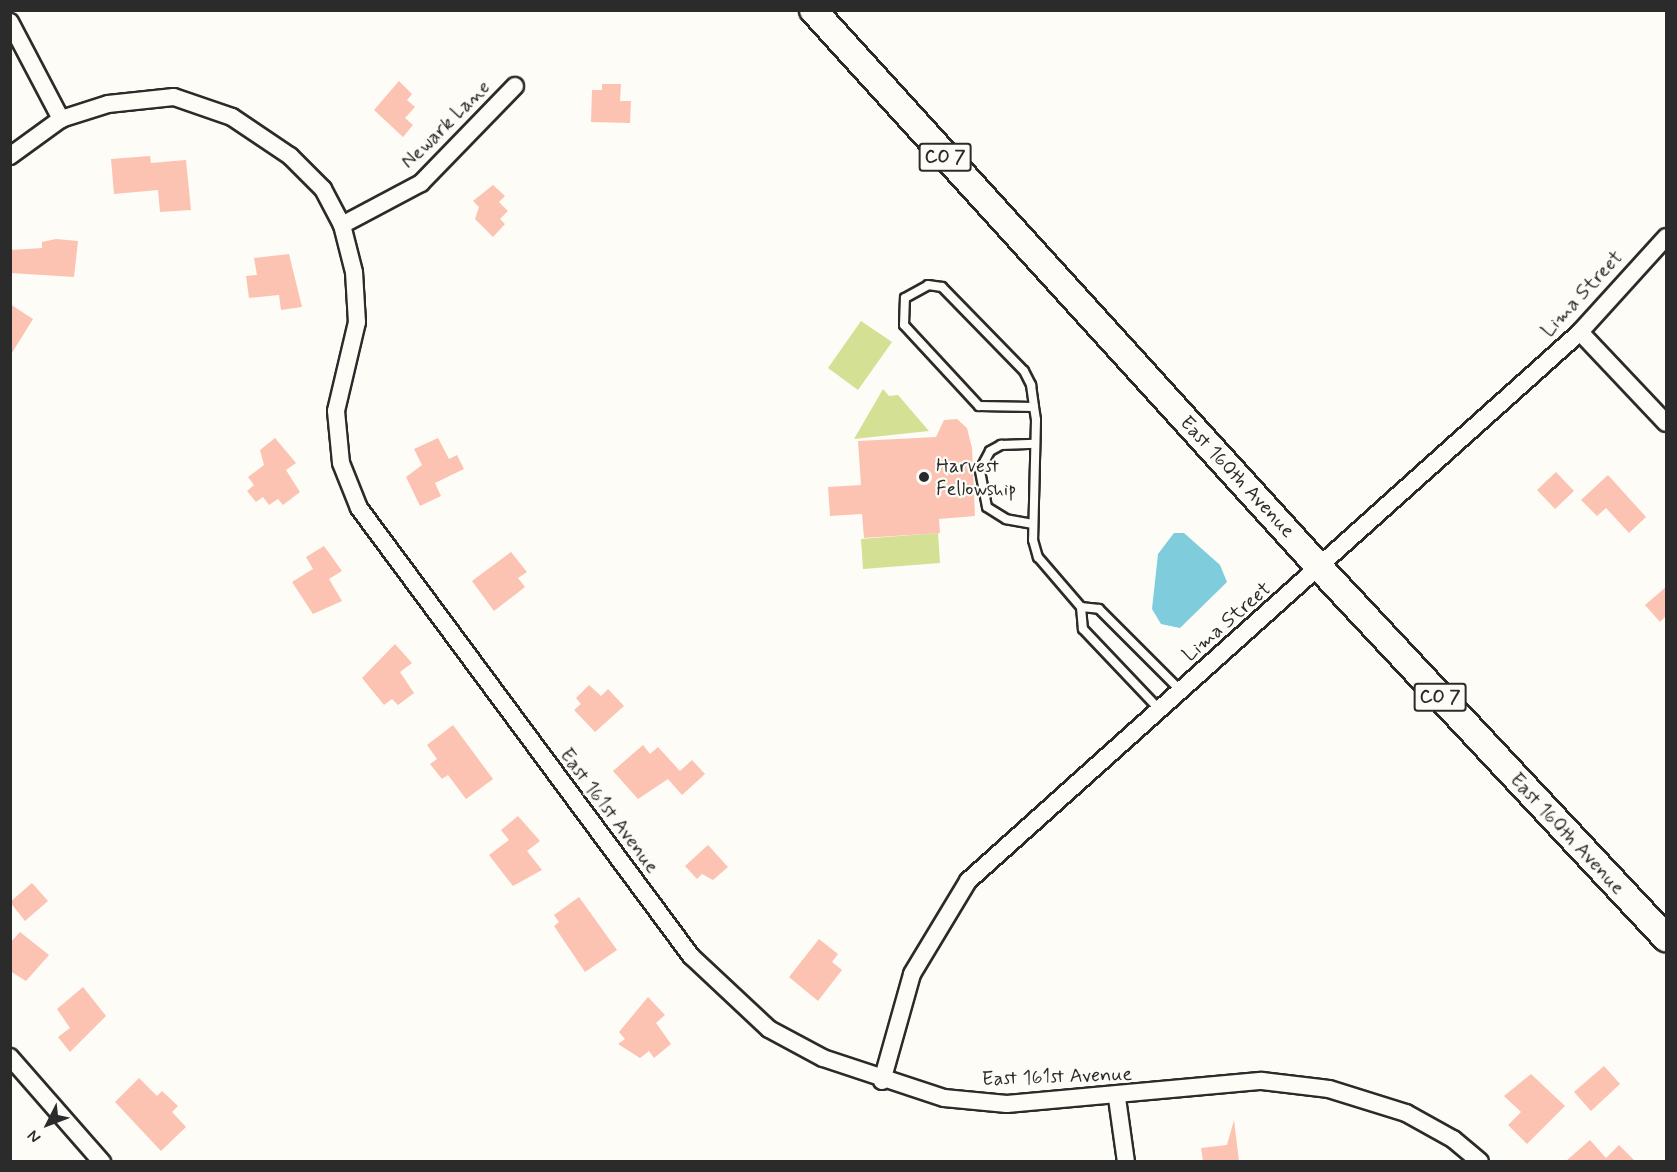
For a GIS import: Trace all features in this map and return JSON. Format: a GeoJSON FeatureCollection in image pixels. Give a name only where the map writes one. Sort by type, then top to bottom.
{"type":"FeatureCollection","features":[{"type":"Feature","properties":{"kind":"main road","name":"East 160th Avenue"},"geometry":{"type":"LineString","coordinates":[[813,10],[1320,568],[1666,938]]}},
{"type":"Feature","properties":{"kind":"street"},"geometry":{"type":"LineString","coordinates":[[10,22],[61,119]]}},
{"type":"Feature","properties":{"kind":"street","name":"Newark Lane"},"geometry":{"type":"LineString","coordinates":[[342,225],[421,183],[515,86]]}},
{"type":"Feature","properties":{"kind":"street","name":"East 161st Avenue"},"geometry":{"type":"LineString","coordinates":[[10,156],[61,119],[108,104],[174,97],[232,117],[290,156],[323,189],[342,225],[354,272],[357,322],[336,411],[341,463],[359,508],[691,956],[769,1029],[882,1081],[944,1098],[1007,1104],[1117,1098],[1262,1081],[1329,1089],[1406,1113],[1453,1139],[1480,1161]]}},
{"type":"Feature","properties":{"kind":"street","name":"Lima Street"},"geometry":{"type":"LineString","coordinates":[[882,1081],[912,974],[968,881],[1320,568],[1580,332],[1666,237]]}},
{"type":"Feature","properties":{"kind":"street"},"geometry":{"type":"LineString","coordinates":[[1580,332],[1666,423]]}},
{"type":"Feature","properties":{"kind":"street"},"geometry":{"type":"LineString","coordinates":[[10,1057],[102,1161]]}},
{"type":"Feature","properties":{"kind":"street"},"geometry":{"type":"LineString","coordinates":[[1117,1098],[1126,1161]]}},
{"type":"Feature","properties":{"kind":"lane"},"geometry":{"type":"LineString","coordinates":[[1034,407],[979,406],[904,325],[905,298],[927,285],[942,287],[1024,371],[1034,407],[1033,524],[1038,557],[1081,608],[1083,629],[1159,709]]}},
{"type":"Feature","properties":{"kind":"lane"},"geometry":{"type":"LineString","coordinates":[[1033,524],[1006,519],[987,507],[980,470],[990,451],[1002,445],[1035,444]]}},
{"type":"Feature","properties":{"kind":"lane"},"geometry":{"type":"LineString","coordinates":[[1081,608],[1099,609],[1181,691]]}},
{"type":"Feature","properties":{"kind":"green space"},"geometry":{"type":"Polygon","coordinates":[[[861,321],[892,342],[858,390],[828,368],[861,321]]]}},
{"type":"Feature","properties":{"kind":"green space"},"geometry":{"type":"Polygon","coordinates":[[[883,389],[889,396],[898,395],[929,431],[854,439],[883,389]]]}},
{"type":"Feature","properties":{"kind":"green space"},"geometry":{"type":"Polygon","coordinates":[[[938,533],[940,563],[863,569],[861,539],[938,533]]]}},
{"type":"Feature","properties":{"kind":"water"},"geometry":{"type":"Polygon","coordinates":[[[1174,533],[1184,533],[1220,565],[1227,582],[1180,628],[1161,624],[1152,609],[1158,554],[1174,533]]]}},
{"type":"Feature","properties":{"kind":"building"},"geometry":{"type":"Polygon","coordinates":[[[399,81],[412,94],[407,100],[415,107],[405,118],[413,125],[403,137],[374,110],[399,81]]]}},
{"type":"Feature","properties":{"kind":"building"},"geometry":{"type":"Polygon","coordinates":[[[602,84],[621,84],[620,101],[631,101],[630,123],[591,122],[592,90],[602,90],[602,84]]]}},
{"type":"Feature","properties":{"kind":"building"},"geometry":{"type":"Polygon","coordinates":[[[150,156],[151,163],[186,160],[191,210],[160,212],[158,190],[114,194],[111,159],[150,156]]]}},
{"type":"Feature","properties":{"kind":"building"},"geometry":{"type":"Polygon","coordinates":[[[493,185],[505,196],[499,202],[508,211],[500,219],[505,224],[493,237],[475,219],[479,207],[473,201],[493,185]]]}},
{"type":"Feature","properties":{"kind":"building"},"geometry":{"type":"Polygon","coordinates":[[[56,239],[78,241],[74,277],[10,273],[10,250],[42,248],[42,242],[56,239]]]}},
{"type":"Feature","properties":{"kind":"building"},"geometry":{"type":"Polygon","coordinates":[[[289,254],[302,307],[281,310],[279,295],[249,298],[246,276],[257,275],[254,258],[289,254]]]}},
{"type":"Feature","properties":{"kind":"building"},"geometry":{"type":"Polygon","coordinates":[[[10,304],[33,319],[10,356],[10,304]]]}},
{"type":"Feature","properties":{"kind":"building","name":"Harvest Fellowship"},"geometry":{"type":"Polygon","coordinates":[[[957,419],[967,428],[972,448],[975,516],[939,519],[940,533],[864,538],[862,514],[830,516],[828,487],[861,485],[858,441],[936,437],[944,420],[957,419]]]}},
{"type":"Feature","properties":{"kind":"building"},"geometry":{"type":"Polygon","coordinates":[[[275,438],[296,463],[286,470],[300,492],[283,505],[278,499],[269,505],[263,497],[256,502],[247,491],[254,485],[248,477],[264,465],[260,450],[275,438]]]}},
{"type":"Feature","properties":{"kind":"building"},"geometry":{"type":"Polygon","coordinates":[[[438,438],[449,459],[457,455],[464,469],[435,483],[441,496],[420,506],[406,477],[422,465],[414,449],[438,438]]]}},
{"type":"Feature","properties":{"kind":"building"},"geometry":{"type":"Polygon","coordinates":[[[1556,472],[1574,491],[1555,509],[1537,490],[1556,472]]]}},
{"type":"Feature","properties":{"kind":"building"},"geometry":{"type":"Polygon","coordinates":[[[1608,475],[1646,517],[1629,533],[1606,508],[1597,516],[1581,500],[1608,475]]]}},
{"type":"Feature","properties":{"kind":"building"},"geometry":{"type":"Polygon","coordinates":[[[324,546],[342,571],[329,579],[342,601],[313,614],[292,582],[313,569],[306,557],[324,546]]]}},
{"type":"Feature","properties":{"kind":"building"},"geometry":{"type":"Polygon","coordinates":[[[511,552],[527,572],[518,578],[525,587],[494,611],[472,581],[511,552]]]}},
{"type":"Feature","properties":{"kind":"building"},"geometry":{"type":"Polygon","coordinates":[[[1666,587],[1666,616],[1660,622],[1645,605],[1666,587]]]}},
{"type":"Feature","properties":{"kind":"building"},"geometry":{"type":"Polygon","coordinates":[[[395,644],[412,663],[400,672],[414,693],[398,705],[392,699],[384,705],[362,678],[395,644]]]}},
{"type":"Feature","properties":{"kind":"building"},"geometry":{"type":"Polygon","coordinates":[[[589,685],[601,696],[608,689],[624,706],[595,732],[574,710],[581,704],[576,698],[589,685]]]}},
{"type":"Feature","properties":{"kind":"building"},"geometry":{"type":"Polygon","coordinates":[[[453,725],[493,779],[466,799],[448,775],[442,779],[430,764],[437,759],[427,745],[453,725]]]}},
{"type":"Feature","properties":{"kind":"building"},"geometry":{"type":"Polygon","coordinates":[[[643,745],[650,754],[658,747],[680,771],[692,760],[705,774],[682,795],[668,779],[638,799],[613,771],[643,745]]]}},
{"type":"Feature","properties":{"kind":"building"},"geometry":{"type":"Polygon","coordinates":[[[518,816],[540,841],[527,851],[542,870],[513,886],[489,855],[509,840],[501,830],[518,816]]]}},
{"type":"Feature","properties":{"kind":"building"},"geometry":{"type":"Polygon","coordinates":[[[708,845],[728,867],[713,880],[702,874],[697,879],[685,866],[708,845]]]}},
{"type":"Feature","properties":{"kind":"building"},"geometry":{"type":"Polygon","coordinates":[[[32,883],[48,901],[25,921],[10,902],[32,883]]]}},
{"type":"Feature","properties":{"kind":"building"},"geometry":{"type":"Polygon","coordinates":[[[579,897],[617,950],[585,972],[554,926],[559,922],[554,915],[579,897]]]}},
{"type":"Feature","properties":{"kind":"building"},"geometry":{"type":"Polygon","coordinates":[[[20,932],[49,955],[26,981],[10,971],[10,943],[20,932]]]}},
{"type":"Feature","properties":{"kind":"building"},"geometry":{"type":"Polygon","coordinates":[[[819,939],[838,954],[832,962],[842,970],[818,1001],[789,977],[819,939]]]}},
{"type":"Feature","properties":{"kind":"building"},"geometry":{"type":"Polygon","coordinates":[[[83,987],[106,1016],[70,1052],[58,1037],[70,1028],[57,1009],[83,987]]]}},
{"type":"Feature","properties":{"kind":"building"},"geometry":{"type":"Polygon","coordinates":[[[648,997],[665,1015],[656,1023],[671,1044],[654,1058],[649,1051],[640,1058],[618,1044],[625,1039],[619,1032],[648,997]]]}},
{"type":"Feature","properties":{"kind":"building"},"geometry":{"type":"Polygon","coordinates":[[[1604,1066],[1620,1084],[1591,1111],[1574,1092],[1604,1066]]]}},
{"type":"Feature","properties":{"kind":"building"},"geometry":{"type":"Polygon","coordinates":[[[1531,1074],[1565,1106],[1527,1144],[1508,1125],[1521,1112],[1504,1096],[1531,1074]]]}},
{"type":"Feature","properties":{"kind":"building"},"geometry":{"type":"Polygon","coordinates":[[[139,1078],[157,1096],[162,1091],[178,1106],[172,1112],[186,1127],[161,1151],[115,1102],[139,1078]]]}},
{"type":"Feature","properties":{"kind":"building"},"geometry":{"type":"Polygon","coordinates":[[[1234,1120],[1239,1161],[1203,1161],[1201,1148],[1227,1145],[1234,1120]]]}},
{"type":"Feature","properties":{"kind":"building"},"geometry":{"type":"Polygon","coordinates":[[[1590,1140],[1606,1158],[1619,1145],[1635,1161],[1566,1161],[1590,1140]]]}},
{"type":"Feature","properties":{"kind":"place","name":"Harvest Fellowship"},"geometry":{"type":"Point","coordinates":[924,477]}}]}
